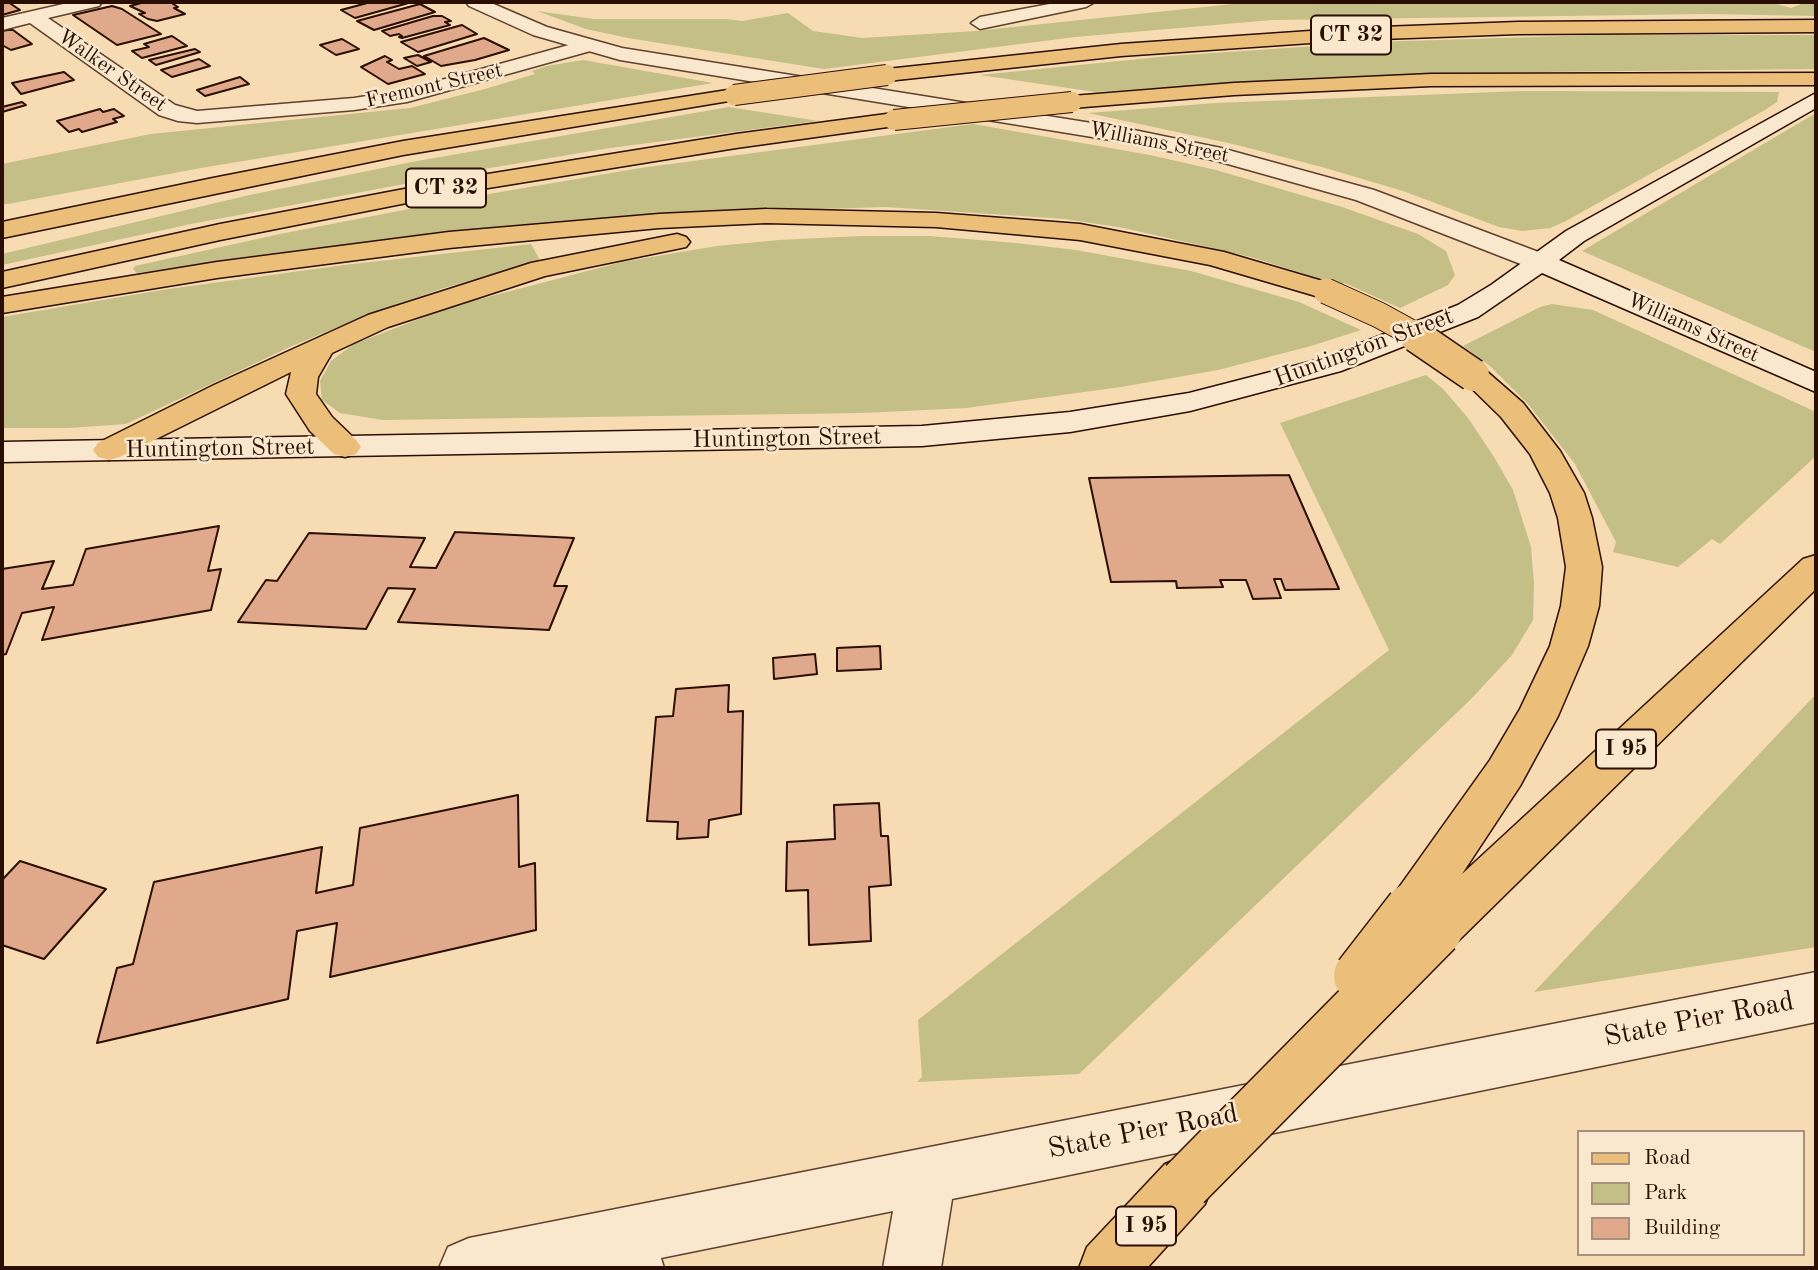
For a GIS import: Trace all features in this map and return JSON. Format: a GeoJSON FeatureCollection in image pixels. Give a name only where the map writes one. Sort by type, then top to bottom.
{"type":"FeatureCollection","features":[{"type":"Feature","properties":{"kind":"main road","name":"CT 32"},"geometry":{"type":"LineString","coordinates":[[2,230],[213,184],[402,148],[734,95],[887,75],[1121,50],[1340,35],[1518,28],[1816,26]]}},
{"type":"Feature","properties":{"kind":"main road","name":"CT 32"},"geometry":{"type":"LineString","coordinates":[[2,280],[220,232],[444,188],[681,149],[894,120],[1234,89],[1379,82],[1581,78],[1816,79]]}},
{"type":"Feature","properties":{"kind":"main road"},"geometry":{"type":"LineString","coordinates":[[2,304],[243,266],[526,232],[736,217],[880,218],[1009,225],[1128,240],[1255,268],[1325,291],[1379,315],[1420,338],[1473,375],[1512,411],[1544,450],[1567,493],[1575,518],[1584,567],[1580,606],[1569,646],[1537,716],[1424,920]]}},
{"type":"Feature","properties":{"kind":"main road"},"geometry":{"type":"LineString","coordinates":[[109,450],[225,391],[378,321],[437,300],[540,270],[666,244],[880,218]]}},
{"type":"Feature","properties":{"kind":"main road"},"geometry":{"type":"LineString","coordinates":[[318,349],[303,377],[301,394],[321,424],[345,447]]}},
{"type":"Feature","properties":{"kind":"main road","name":"I 95"},"geometry":{"type":"LineString","coordinates":[[1108,1268],[1185,1184],[1356,1008],[1424,920],[1816,568]]}},
{"type":"Feature","properties":{"kind":"street"},"geometry":{"type":"LineString","coordinates":[[2,24],[93,2]]}},
{"type":"Feature","properties":{"kind":"street","name":"Williams Street"},"geometry":{"type":"LineString","coordinates":[[475,2],[540,31],[587,46],[651,61],[1118,134],[1222,155],[1365,195],[1540,262],[1816,383]]}},
{"type":"Feature","properties":{"kind":"street"},"geometry":{"type":"LineString","coordinates":[[980,23],[1086,2]]}},
{"type":"Feature","properties":{"kind":"street","name":"Walker Street"},"geometry":{"type":"LineString","coordinates":[[33,16],[172,113],[197,117],[236,114]]}},
{"type":"Feature","properties":{"kind":"street","name":"Fremont Street"},"geometry":{"type":"LineString","coordinates":[[236,114],[354,104],[407,96],[587,46]]}},
{"type":"Feature","properties":{"kind":"street","name":"Huntington Street"},"geometry":{"type":"LineString","coordinates":[[2,452],[922,436],[1112,416],[1285,379],[1382,347],[1468,311],[1501,291],[1575,236],[1816,99]]}},
{"type":"Feature","properties":{"kind":"street","name":"State Pier Road"},"geometry":{"type":"LineString","coordinates":[[469,1268],[629,1253],[928,1175],[1816,997]]}},
{"type":"Feature","properties":{"kind":"street"},"geometry":{"type":"LineString","coordinates":[[912,1268],[928,1175]]}},
{"type":"Feature","properties":{"kind":"green space"},"geometry":{"type":"Polygon","coordinates":[[[1252,2],[1770,2],[1791,8],[1807,2],[1816,2],[1816,16],[1708,14],[1272,20],[1075,37],[824,69],[628,38],[586,29],[537,11],[593,19],[742,21],[788,13],[813,31],[862,38],[976,31],[1252,2]]]}},
{"type":"Feature","properties":{"kind":"green space"},"geometry":{"type":"Polygon","coordinates":[[[1597,35],[1816,35],[1816,69],[1443,73],[1095,92],[980,75],[1169,56],[1375,42],[1597,35]]]}},
{"type":"Feature","properties":{"kind":"green space"},"geometry":{"type":"Polygon","coordinates":[[[583,60],[713,83],[201,168],[2,205],[2,164],[151,134],[410,108],[535,74],[532,71],[547,66],[583,60]]]}},
{"type":"Feature","properties":{"kind":"green space"},"geometry":{"type":"Polygon","coordinates":[[[1523,91],[1779,92],[1777,102],[1765,110],[1564,222],[1550,228],[1522,231],[1499,227],[1403,191],[1322,167],[1233,144],[1088,113],[1216,103],[1523,91]]]}},
{"type":"Feature","properties":{"kind":"green space"},"geometry":{"type":"Polygon","coordinates":[[[729,107],[818,121],[610,148],[484,169],[191,224],[2,265],[2,254],[245,196],[417,161],[729,107]]]}},
{"type":"Feature","properties":{"kind":"green space"},"geometry":{"type":"Polygon","coordinates":[[[1816,113],[1816,352],[1582,251],[1816,113]]]}},
{"type":"Feature","properties":{"kind":"green space"},"geometry":{"type":"Polygon","coordinates":[[[973,124],[1150,155],[1216,170],[1342,207],[1418,234],[1446,251],[1455,275],[1448,285],[1400,308],[1345,283],[1339,285],[1251,257],[1124,228],[1065,219],[886,207],[716,212],[542,224],[414,236],[137,273],[133,269],[135,266],[280,234],[466,198],[640,168],[973,124]]]}},
{"type":"Feature","properties":{"kind":"green space"},"geometry":{"type":"Polygon","coordinates":[[[861,236],[929,236],[1016,243],[1076,250],[1191,271],[1299,302],[1361,330],[1218,370],[1121,387],[966,408],[862,413],[383,420],[340,413],[322,400],[320,381],[331,361],[354,344],[453,306],[622,262],[717,246],[861,236]]]}},
{"type":"Feature","properties":{"kind":"green space"},"geometry":{"type":"Polygon","coordinates":[[[531,244],[541,262],[444,288],[372,313],[292,346],[126,424],[68,428],[2,428],[2,317],[162,290],[344,265],[531,244]]]}},
{"type":"Feature","properties":{"kind":"green space"},"geometry":{"type":"Polygon","coordinates":[[[1552,304],[1593,310],[1816,412],[1816,456],[1720,544],[1712,539],[1678,567],[1613,552],[1616,542],[1575,464],[1528,404],[1490,366],[1463,346],[1540,307],[1552,304]]]}},
{"type":"Feature","properties":{"kind":"green space"},"geometry":{"type":"Polygon","coordinates":[[[1426,375],[1443,389],[1468,418],[1494,457],[1513,490],[1531,547],[1533,620],[1512,655],[1471,699],[1079,1074],[917,1082],[922,1077],[918,1020],[1389,650],[1280,423],[1426,375]]]}},
{"type":"Feature","properties":{"kind":"green space"},"geometry":{"type":"Polygon","coordinates":[[[1816,694],[1816,947],[1534,992],[1816,694]]]}},
{"type":"Feature","properties":{"kind":"building"},"geometry":{"type":"Polygon","coordinates":[[[2,2],[8,2],[20,10],[2,15],[2,2]]]}},
{"type":"Feature","properties":{"kind":"building"},"geometry":{"type":"Polygon","coordinates":[[[145,2],[170,2],[178,7],[174,8],[185,14],[157,21],[139,14],[145,13],[130,6],[145,2]]]}},
{"type":"Feature","properties":{"kind":"building"},"geometry":{"type":"Polygon","coordinates":[[[371,2],[412,2],[355,18],[341,10],[371,2]]]}},
{"type":"Feature","properties":{"kind":"building"},"geometry":{"type":"Polygon","coordinates":[[[420,4],[435,12],[374,30],[357,21],[420,4]]]}},
{"type":"Feature","properties":{"kind":"building"},"geometry":{"type":"Polygon","coordinates":[[[112,6],[122,9],[161,34],[117,45],[73,15],[112,6]]]}},
{"type":"Feature","properties":{"kind":"building"},"geometry":{"type":"Polygon","coordinates":[[[433,16],[442,16],[451,21],[445,22],[450,25],[402,38],[399,34],[390,36],[382,31],[433,16]]]}},
{"type":"Feature","properties":{"kind":"building"},"geometry":{"type":"Polygon","coordinates":[[[462,25],[477,34],[418,52],[401,42],[462,25]]]}},
{"type":"Feature","properties":{"kind":"building"},"geometry":{"type":"Polygon","coordinates":[[[13,30],[32,44],[11,50],[2,45],[2,31],[13,30]]]}},
{"type":"Feature","properties":{"kind":"building"},"geometry":{"type":"Polygon","coordinates":[[[172,36],[187,46],[142,58],[132,51],[149,47],[144,44],[172,36]]]}},
{"type":"Feature","properties":{"kind":"building"},"geometry":{"type":"Polygon","coordinates":[[[484,38],[509,50],[441,66],[424,56],[484,38]]]}},
{"type":"Feature","properties":{"kind":"building"},"geometry":{"type":"Polygon","coordinates":[[[342,39],[359,49],[336,55],[320,45],[342,39]]]}},
{"type":"Feature","properties":{"kind":"building"},"geometry":{"type":"Polygon","coordinates":[[[195,49],[200,52],[156,65],[149,60],[195,49]]]}},
{"type":"Feature","properties":{"kind":"building"},"geometry":{"type":"Polygon","coordinates":[[[418,55],[431,62],[417,66],[404,58],[418,55]]]}},
{"type":"Feature","properties":{"kind":"building"},"geometry":{"type":"Polygon","coordinates":[[[385,56],[392,60],[387,62],[399,69],[412,66],[425,74],[388,84],[361,67],[385,56]]]}},
{"type":"Feature","properties":{"kind":"building"},"geometry":{"type":"Polygon","coordinates":[[[199,59],[210,66],[172,77],[161,70],[199,59]]]}},
{"type":"Feature","properties":{"kind":"building"},"geometry":{"type":"Polygon","coordinates":[[[64,72],[74,80],[21,94],[12,83],[64,72]]]}},
{"type":"Feature","properties":{"kind":"building"},"geometry":{"type":"Polygon","coordinates":[[[240,77],[249,84],[205,96],[197,90],[240,77]]]}},
{"type":"Feature","properties":{"kind":"building"},"geometry":{"type":"Polygon","coordinates":[[[22,102],[26,105],[2,112],[2,107],[22,102]]]}},
{"type":"Feature","properties":{"kind":"building"},"geometry":{"type":"Polygon","coordinates":[[[100,109],[103,112],[114,109],[124,116],[113,119],[117,122],[82,132],[79,129],[69,132],[57,121],[100,109]]]}},
{"type":"Feature","properties":{"kind":"building"},"geometry":{"type":"Polygon","coordinates":[[[1289,475],[1339,589],[1285,590],[1281,579],[1274,579],[1281,598],[1253,599],[1246,580],[1220,580],[1223,587],[1177,588],[1176,581],[1111,582],[1089,478],[1289,475]]]}},
{"type":"Feature","properties":{"kind":"building"},"geometry":{"type":"Polygon","coordinates":[[[219,526],[208,571],[221,569],[211,610],[42,640],[54,607],[22,613],[6,654],[2,655],[2,569],[54,561],[42,589],[73,585],[86,549],[219,526]]]}},
{"type":"Feature","properties":{"kind":"building"},"geometry":{"type":"Polygon","coordinates":[[[455,532],[574,538],[554,586],[567,586],[549,630],[398,622],[415,589],[388,588],[366,629],[238,622],[266,580],[277,581],[309,533],[425,538],[410,567],[436,568],[455,532]]]}},
{"type":"Feature","properties":{"kind":"building"},"geometry":{"type":"Polygon","coordinates":[[[880,646],[881,669],[837,671],[837,648],[880,646]]]}},
{"type":"Feature","properties":{"kind":"building"},"geometry":{"type":"Polygon","coordinates":[[[815,654],[817,674],[774,679],[773,658],[815,654]]]}},
{"type":"Feature","properties":{"kind":"building"},"geometry":{"type":"Polygon","coordinates":[[[729,685],[728,712],[743,711],[741,814],[709,820],[708,837],[677,839],[678,822],[647,821],[656,717],[673,716],[676,689],[729,685]]]}},
{"type":"Feature","properties":{"kind":"building"},"geometry":{"type":"Polygon","coordinates":[[[518,795],[519,867],[535,863],[536,930],[330,977],[337,923],[297,931],[288,999],[97,1043],[117,968],[133,964],[154,882],[322,847],[316,893],[353,885],[360,828],[518,795]]]}},
{"type":"Feature","properties":{"kind":"building"},"geometry":{"type":"Polygon","coordinates":[[[879,803],[881,836],[888,836],[891,885],[869,887],[871,941],[809,945],[808,890],[786,891],[787,842],[835,839],[834,805],[879,803]]]}},
{"type":"Feature","properties":{"kind":"building"},"geometry":{"type":"Polygon","coordinates":[[[20,861],[106,889],[44,959],[2,945],[2,880],[20,861]]]}}]}
